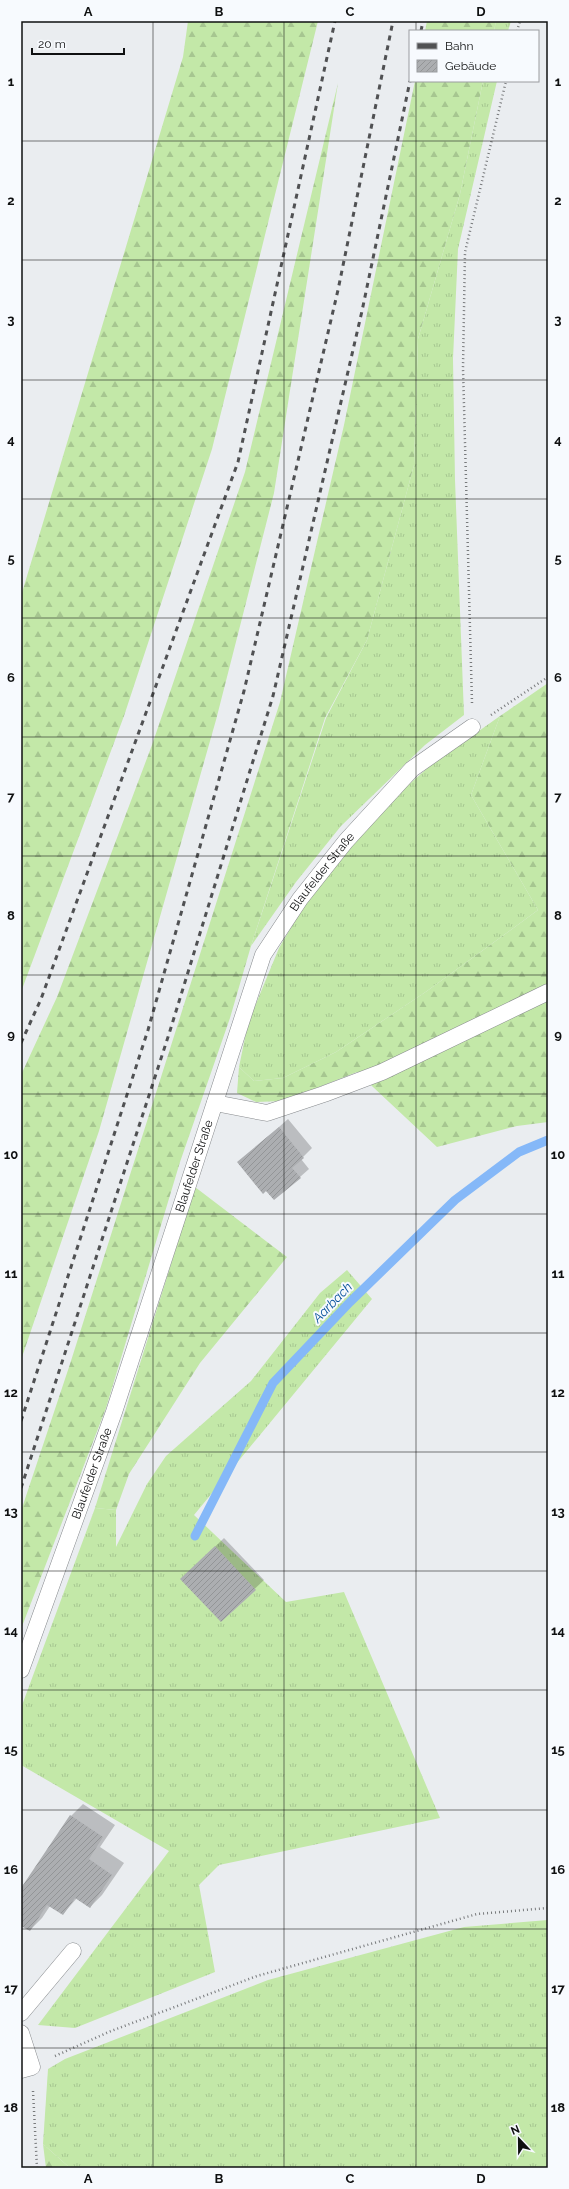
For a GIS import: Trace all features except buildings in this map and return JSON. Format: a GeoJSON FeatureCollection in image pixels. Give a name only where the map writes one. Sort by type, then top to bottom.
{"type":"FeatureCollection","features":[{"type":"Feature","properties":{"kind":"lane","name":"Blaufelder Straße"},"geometry":{"type":"LineString","coordinates":[[21,1670],[114,1412],[262,955],[300,899],[346,842],[412,769],[472,727]]}},
{"type":"Feature","properties":{"kind":"lane"},"geometry":{"type":"LineString","coordinates":[[215,1104],[266,1113],[317,1096],[382,1072],[548,992]]}},
{"type":"Feature","properties":{"kind":"lane"},"geometry":{"type":"LineString","coordinates":[[21,2013],[73,1951]]}},
{"type":"Feature","properties":{"kind":"lane"},"geometry":{"type":"LineString","coordinates":[[21,2033],[27,2068]]}},
{"type":"Feature","properties":{"kind":"path"},"geometry":{"type":"LineString","coordinates":[[472,727],[463,368],[465,252],[506,82]]}},
{"type":"Feature","properties":{"kind":"path"},"geometry":{"type":"LineString","coordinates":[[472,727],[548,677]]}},
{"type":"Feature","properties":{"kind":"path"},"geometry":{"type":"LineString","coordinates":[[37,2168],[27,2068],[111,2031],[256,1976],[477,1914],[548,1908]]}},
{"type":"Feature","properties":{"kind":"green space"},"geometry":{"type":"Polygon","coordinates":[[[188,21],[318,21],[212,449],[124,716],[21,992],[21,596],[183,57],[188,21]]]}},
{"type":"Feature","properties":{"kind":"green space"},"geometry":{"type":"Polygon","coordinates":[[[427,21],[496,21],[494,30],[425,30],[427,21]]]}},
{"type":"Feature","properties":{"kind":"green space"},"geometry":{"type":"Polygon","coordinates":[[[496,21],[511,21],[508,30],[494,30],[496,21]]]}},
{"type":"Feature","properties":{"kind":"green space"},"geometry":{"type":"Polygon","coordinates":[[[415,82],[483,82],[460,194],[418,339],[414,465],[367,640],[325,718],[251,946],[230,1018],[180,1162],[106,1408],[21,1629],[21,1511],[70,1364],[280,702],[344,425],[415,82]]]}},
{"type":"Feature","properties":{"kind":"green space"},"geometry":{"type":"Polygon","coordinates":[[[483,82],[497,82],[458,249],[453,359],[455,480],[464,715],[425,745],[341,826],[296,882],[251,946],[326,718],[367,640],[414,465],[418,339],[460,194],[483,82]]]}},
{"type":"Feature","properties":{"kind":"green space"},"geometry":{"type":"Polygon","coordinates":[[[338,83],[274,493],[216,720],[99,1131],[21,1360],[21,1075],[57,997],[152,745],[245,472],[338,83]]]}},
{"type":"Feature","properties":{"kind":"green space"},"geometry":{"type":"Polygon","coordinates":[[[548,683],[548,1122],[517,1126],[437,1147],[357,1072],[284,1101],[256,1102],[237,1093],[239,1067],[254,1081],[283,1078],[336,1052],[427,991],[538,910],[471,795],[500,716],[548,683]]]}},
{"type":"Feature","properties":{"kind":"green space"},"geometry":{"type":"Polygon","coordinates":[[[500,716],[471,795],[538,910],[427,991],[336,1052],[283,1078],[254,1081],[239,1067],[248,1023],[279,948],[303,907],[333,867],[390,801],[431,765],[500,716]]]}},
{"type":"Feature","properties":{"kind":"green space"},"geometry":{"type":"Polygon","coordinates":[[[195,1187],[287,1257],[200,1363],[129,1474],[116,1510],[95,1508],[195,1187]]]}},
{"type":"Feature","properties":{"kind":"green space"},"geometry":{"type":"Polygon","coordinates":[[[347,1270],[372,1299],[194,1515],[286,1602],[344,1592],[440,1818],[219,1865],[199,1885],[215,1972],[75,2028],[38,2025],[169,1851],[21,1765],[21,1708],[95,1508],[116,1510],[116,1547],[147,1484],[166,1456],[251,1381],[320,1293],[347,1270]]]}},
{"type":"Feature","properties":{"kind":"green space"},"geometry":{"type":"Polygon","coordinates":[[[548,1920],[548,2168],[70,2168],[43,2144],[48,2069],[65,2059],[268,1980],[464,1927],[548,1920]]]}},
{"type":"Feature","properties":{"kind":"green space"},"geometry":{"type":"Polygon","coordinates":[[[43,2144],[70,2168],[46,2168],[43,2144]]]}},
{"type":"Feature","properties":{"kind":"waterway","name":"Aarbach"},"geometry":{"type":"LineString","coordinates":[[195,1536],[273,1383],[350,1302],[455,1200],[519,1152],[548,1140]]}},
{"type":"Feature","properties":{"kind":"railway"},"geometry":{"type":"LineString","coordinates":[[21,1043],[41,999],[238,462],[335,21]]}},
{"type":"Feature","properties":{"kind":"railway"},"geometry":{"type":"LineString","coordinates":[[21,1421],[148,1030],[244,691],[338,290],[393,21]]}},
{"type":"Feature","properties":{"kind":"railway"},"geometry":{"type":"LineString","coordinates":[[421,30],[423,21]]}},
{"type":"Feature","properties":{"kind":"railway"},"geometry":{"type":"LineString","coordinates":[[21,1488],[169,1034],[273,696],[362,311],[410,82]]}}]}
